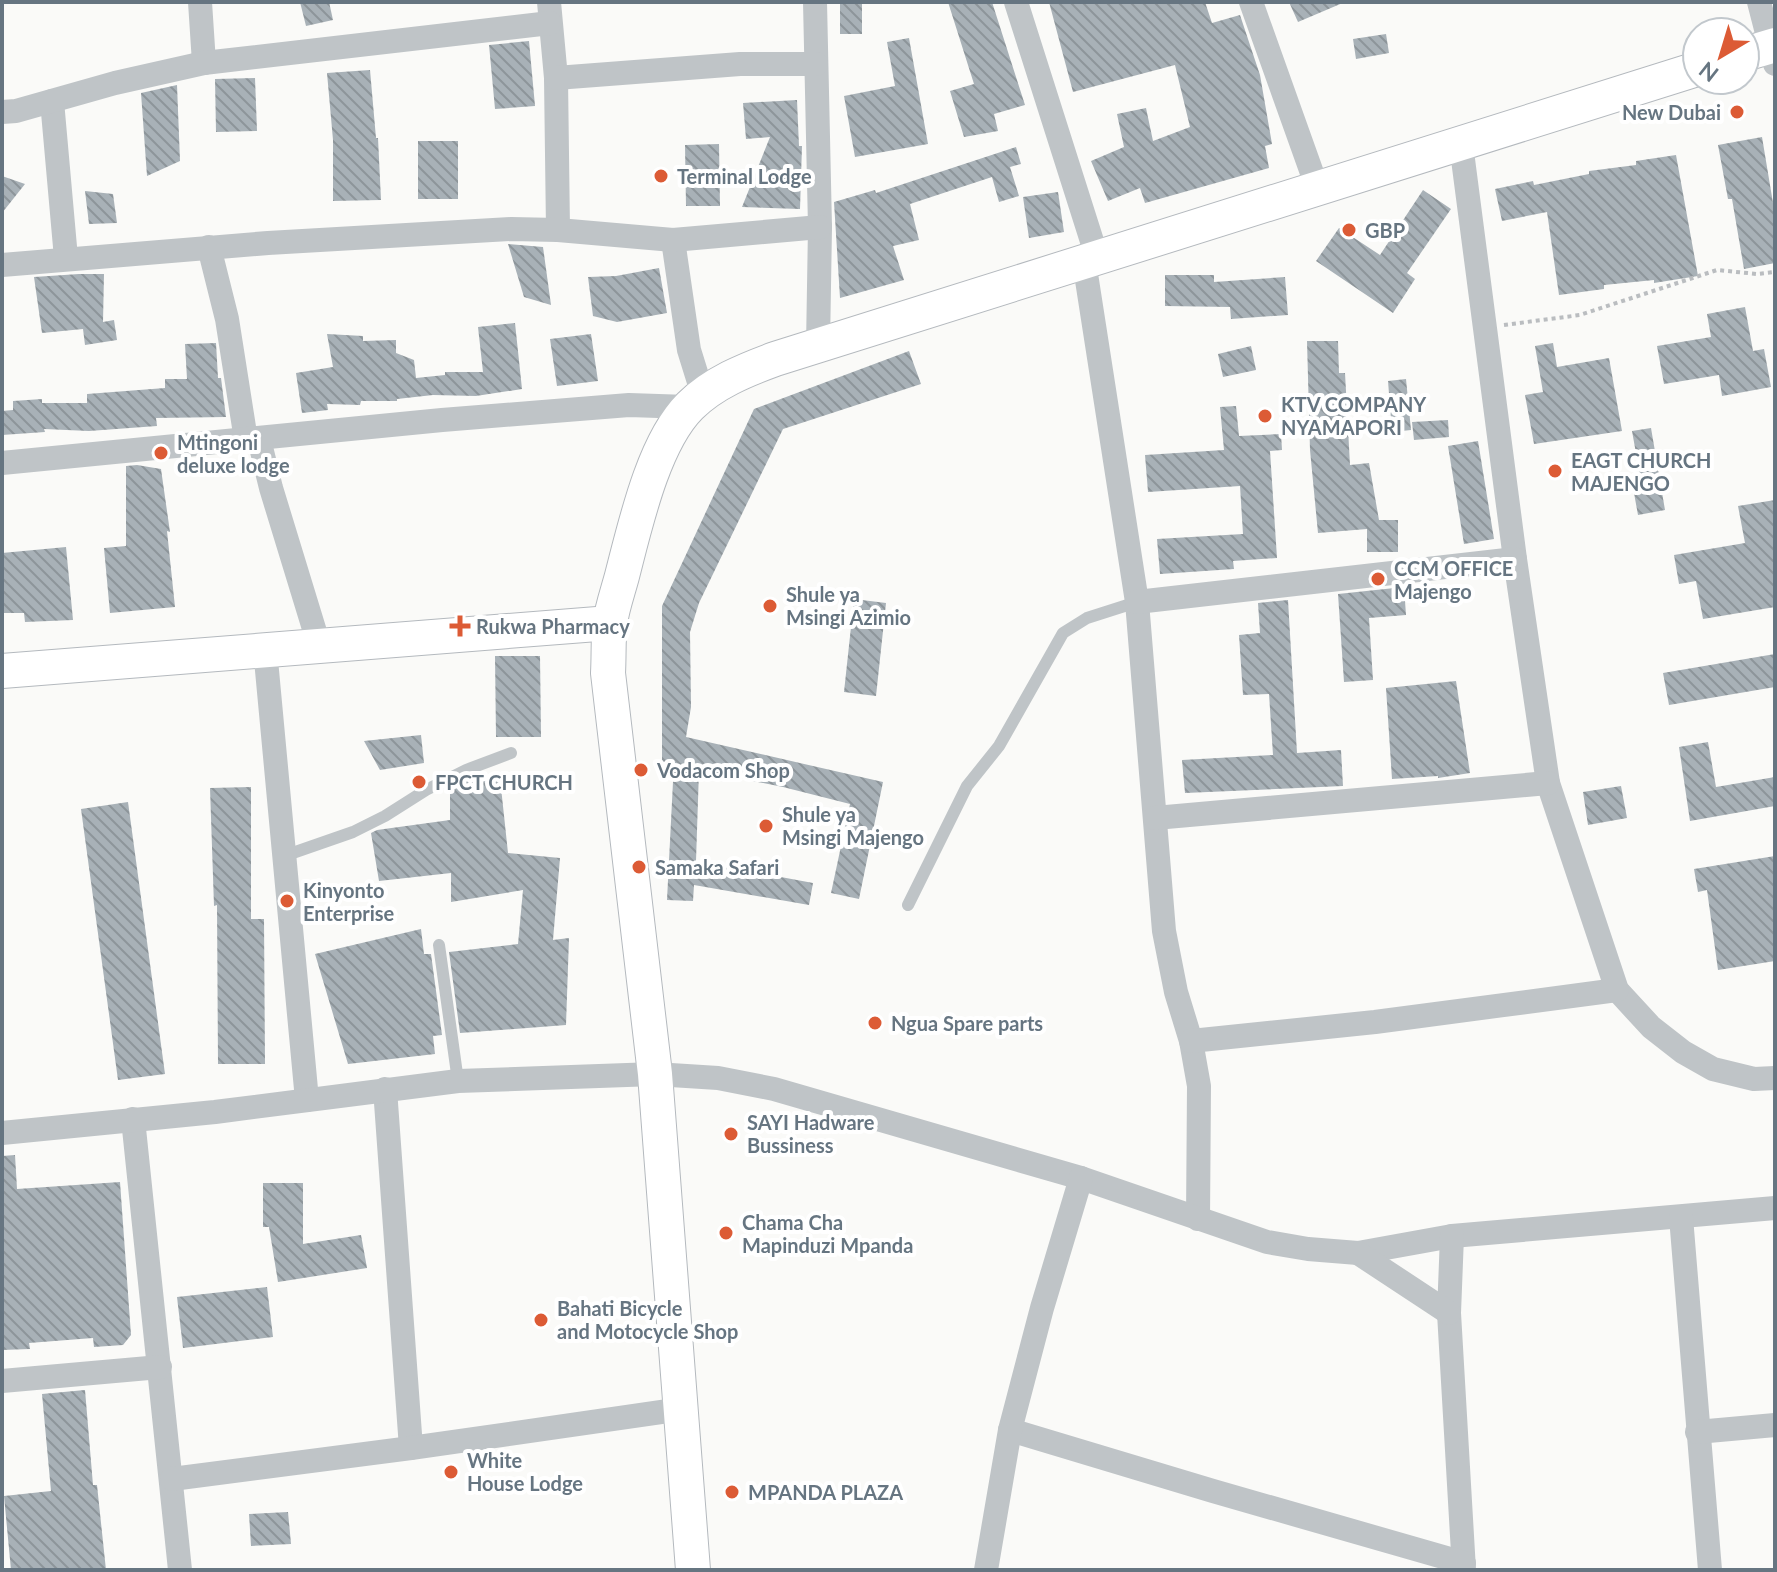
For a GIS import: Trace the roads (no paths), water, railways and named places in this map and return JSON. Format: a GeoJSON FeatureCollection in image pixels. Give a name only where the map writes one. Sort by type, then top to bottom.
{"type":"FeatureCollection","features":[{"type":"Feature","properties":{"kind":"street"},"geometry":{"type":"LineString","coordinates":[[200,2],[204,63]]}},
{"type":"Feature","properties":{"kind":"street"},"geometry":{"type":"LineString","coordinates":[[815,2],[820,227],[818,346]]}},
{"type":"Feature","properties":{"kind":"street"},"geometry":{"type":"LineString","coordinates":[[1016,2],[1091,259],[1137,602],[1164,931],[1199,1086],[1198,1219]]}},
{"type":"Feature","properties":{"kind":"street"},"geometry":{"type":"LineString","coordinates":[[1251,2],[1317,187]]}},
{"type":"Feature","properties":{"kind":"street"},"geometry":{"type":"LineString","coordinates":[[1759,2],[1766,52]]}},
{"type":"Feature","properties":{"kind":"street"},"geometry":{"type":"LineString","coordinates":[[2,112],[204,63],[550,13],[556,78],[558,230]]}},
{"type":"Feature","properties":{"kind":"street"},"geometry":{"type":"LineString","coordinates":[[556,78],[740,64],[816,64]]}},
{"type":"Feature","properties":{"kind":"street"},"geometry":{"type":"LineString","coordinates":[[693,1570],[655,1074],[608,673],[610,623],[654,467],[667,437],[696,401],[738,373],[1681,74]]}},
{"type":"Feature","properties":{"kind":"street"},"geometry":{"type":"LineString","coordinates":[[52,101],[66,258]]}},
{"type":"Feature","properties":{"kind":"street"},"geometry":{"type":"LineString","coordinates":[[1461,144],[1515,559],[1548,783],[1617,990],[1651,1027],[1683,1052],[1713,1069],[1754,1079],[1775,1078]]}},
{"type":"Feature","properties":{"kind":"street"},"geometry":{"type":"LineString","coordinates":[[2,265],[209,247],[511,229],[673,240],[820,227]]}},
{"type":"Feature","properties":{"kind":"street"},"geometry":{"type":"LineString","coordinates":[[673,240],[696,401]]}},
{"type":"Feature","properties":{"kind":"street"},"geometry":{"type":"LineString","coordinates":[[209,247],[252,439],[271,488],[319,645]]}},
{"type":"Feature","properties":{"kind":"street"},"geometry":{"type":"LineString","coordinates":[[2,463],[442,420],[696,401]]}},
{"type":"Feature","properties":{"kind":"street"},"geometry":{"type":"LineString","coordinates":[[1137,602],[1515,559]]}},
{"type":"Feature","properties":{"kind":"street"},"geometry":{"type":"LineString","coordinates":[[2,671],[610,623]]}},
{"type":"Feature","properties":{"kind":"street"},"geometry":{"type":"LineString","coordinates":[[265,649],[307,1100]]}},
{"type":"Feature","properties":{"kind":"street"},"geometry":{"type":"LineString","coordinates":[[1155,818],[1548,783]]}},
{"type":"Feature","properties":{"kind":"street"},"geometry":{"type":"LineString","coordinates":[[1191,1041],[1391,1020],[1617,990]]}},
{"type":"Feature","properties":{"kind":"street"},"geometry":{"type":"LineString","coordinates":[[2,1133],[458,1081],[655,1074],[718,1078],[774,1089],[1081,1178],[1267,1242],[1308,1249],[1358,1253],[1452,1236],[1775,1208]]}},
{"type":"Feature","properties":{"kind":"street"},"geometry":{"type":"LineString","coordinates":[[385,1089],[411,1448]]}},
{"type":"Feature","properties":{"kind":"street"},"geometry":{"type":"LineString","coordinates":[[133,1119],[180,1570]]}},
{"type":"Feature","properties":{"kind":"street"},"geometry":{"type":"LineString","coordinates":[[986,1570],[1010,1430],[1081,1178]]}},
{"type":"Feature","properties":{"kind":"street"},"geometry":{"type":"LineString","coordinates":[[1681,1217],[1710,1570]]}},
{"type":"Feature","properties":{"kind":"street"},"geometry":{"type":"LineString","coordinates":[[1010,1430],[1464,1566],[1449,1313],[1452,1236]]}},
{"type":"Feature","properties":{"kind":"street"},"geometry":{"type":"LineString","coordinates":[[1358,1253],[1449,1313]]}},
{"type":"Feature","properties":{"kind":"street"},"geometry":{"type":"LineString","coordinates":[[2,1381],[160,1367]]}},
{"type":"Feature","properties":{"kind":"street"},"geometry":{"type":"LineString","coordinates":[[172,1479],[682,1409]]}},
{"type":"Feature","properties":{"kind":"street"},"geometry":{"type":"LineString","coordinates":[[1697,1432],[1775,1425]]}},
{"type":"Feature","properties":{"kind":"lane"},"geometry":{"type":"LineString","coordinates":[[908,905],[967,786],[999,746],[1063,633],[1087,618],[1137,602]]}},
{"type":"Feature","properties":{"kind":"lane"},"geometry":{"type":"LineString","coordinates":[[284,856],[353,832],[466,770],[511,753]]}},
{"type":"Feature","properties":{"kind":"lane"},"geometry":{"type":"LineString","coordinates":[[439,945],[458,1081]]}},
{"type":"Feature","properties":{"kind":"place","name":"New Dubai"},"geometry":{"type":"Point","coordinates":[1737,112]}},
{"type":"Feature","properties":{"kind":"place","name":"Terminal Lodge"},"geometry":{"type":"Point","coordinates":[661,176]}},
{"type":"Feature","properties":{"kind":"place","name":"GBP"},"geometry":{"type":"Point","coordinates":[1349,230]}},
{"type":"Feature","properties":{"kind":"place","name":"KTV COMPANY NYAMAPORI"},"geometry":{"type":"Point","coordinates":[1265,416]}},
{"type":"Feature","properties":{"kind":"place","name":"Mtingoni deluxe lodge"},"geometry":{"type":"Point","coordinates":[161,453]}},
{"type":"Feature","properties":{"kind":"place","name":"EAGT CHURCH MAJENGO"},"geometry":{"type":"Point","coordinates":[1555,471]}},
{"type":"Feature","properties":{"kind":"place","name":"CCM OFFICE Majengo"},"geometry":{"type":"Point","coordinates":[1378,579]}},
{"type":"Feature","properties":{"kind":"place","name":"Shule ya Msingi Azimio"},"geometry":{"type":"Point","coordinates":[770,606]}},
{"type":"Feature","properties":{"kind":"place","name":"Rukwa Pharmacy"},"geometry":{"type":"Point","coordinates":[460,626]}},
{"type":"Feature","properties":{"kind":"place","name":"Vodacom Shop"},"geometry":{"type":"Point","coordinates":[641,770]}},
{"type":"Feature","properties":{"kind":"place","name":"FPCT CHURCH"},"geometry":{"type":"Point","coordinates":[419,782]}},
{"type":"Feature","properties":{"kind":"place","name":"Shule ya Msingi Majengo"},"geometry":{"type":"Point","coordinates":[766,826]}},
{"type":"Feature","properties":{"kind":"place","name":"Samaka Safari"},"geometry":{"type":"Point","coordinates":[639,867]}},
{"type":"Feature","properties":{"kind":"place","name":"Kinyonto Enterprise"},"geometry":{"type":"Point","coordinates":[287,901]}},
{"type":"Feature","properties":{"kind":"place","name":"Ngua Spare parts"},"geometry":{"type":"Point","coordinates":[875,1023]}},
{"type":"Feature","properties":{"kind":"place","name":"SAYI Hadware Bussiness"},"geometry":{"type":"Point","coordinates":[731,1134]}},
{"type":"Feature","properties":{"kind":"place","name":"Chama Cha Mapinduzi Mpanda"},"geometry":{"type":"Point","coordinates":[726,1233]}},
{"type":"Feature","properties":{"kind":"place","name":"Bahati Bicycle and Motocycle Shop"},"geometry":{"type":"Point","coordinates":[541,1320]}},
{"type":"Feature","properties":{"kind":"place","name":"White House Lodge"},"geometry":{"type":"Point","coordinates":[451,1472]}},
{"type":"Feature","properties":{"kind":"place","name":"MPANDA PLAZA"},"geometry":{"type":"Point","coordinates":[732,1492]}}]}
